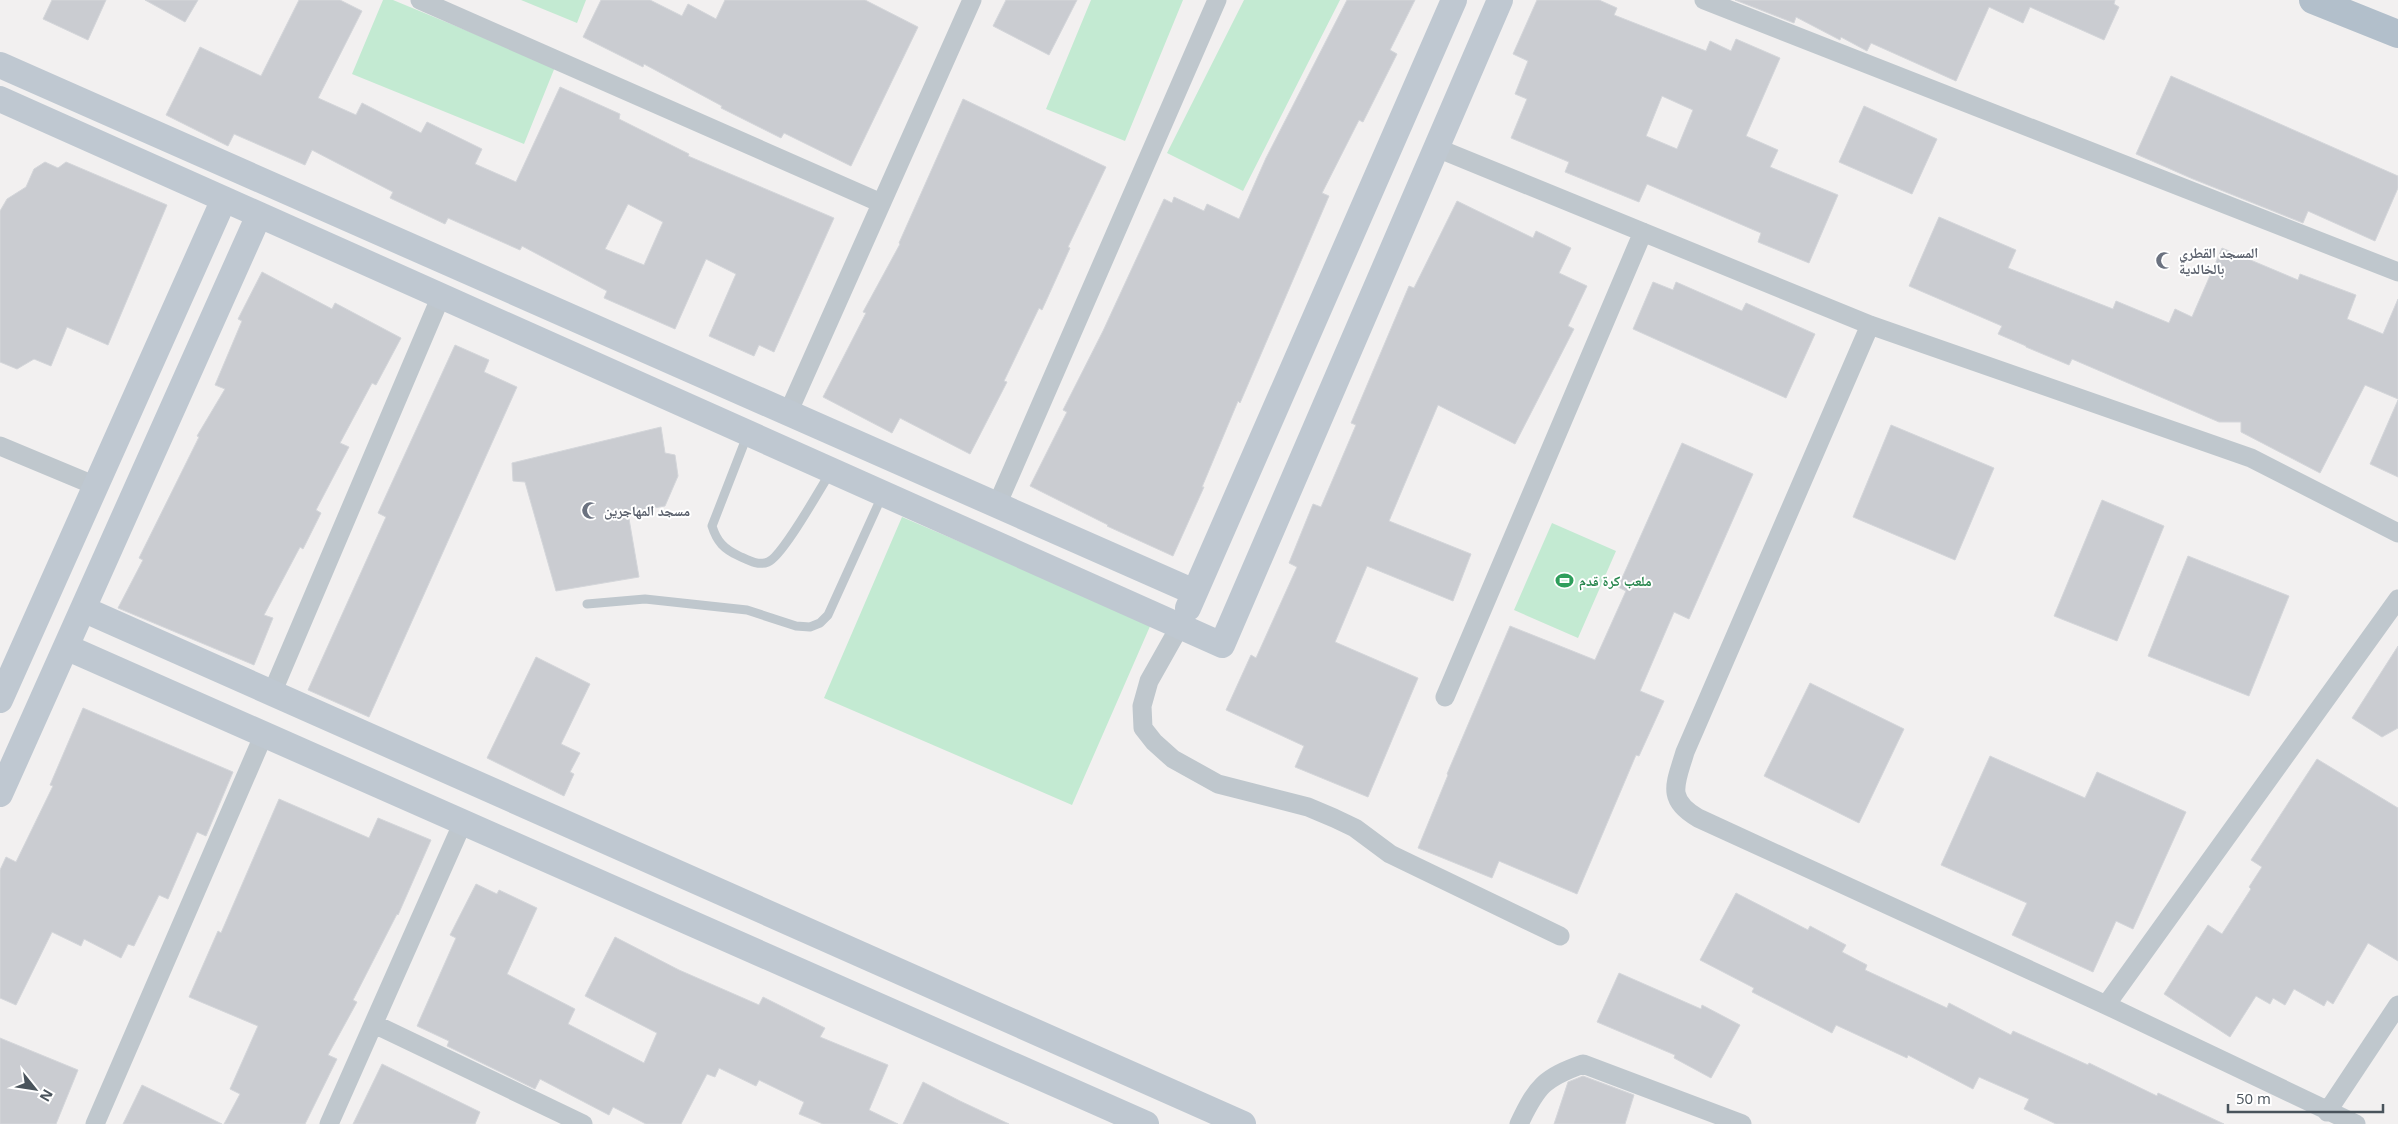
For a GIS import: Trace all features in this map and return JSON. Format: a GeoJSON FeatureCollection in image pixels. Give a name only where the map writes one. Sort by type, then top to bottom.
{"type":"FeatureCollection","features":[{"type":"Feature","properties":{"kind":"main road"},"geometry":{"type":"LineString","coordinates":[[2313,0],[2398,34]]}},
{"type":"Feature","properties":{"kind":"street"},"geometry":{"type":"LineString","coordinates":[[420,0],[882,203]]}},
{"type":"Feature","properties":{"kind":"street"},"geometry":{"type":"LineString","coordinates":[[788,413],[972,0]]}},
{"type":"Feature","properties":{"kind":"street"},"geometry":{"type":"LineString","coordinates":[[997,505],[1217,0]]}},
{"type":"Feature","properties":{"kind":"street"},"geometry":{"type":"LineString","coordinates":[[1454,0],[1180,626],[1149,681],[1142,706],[1142,728],[1173,759],[1218,784],[1308,807],[1334,818],[1355,828],[1390,854],[1560,936]]}},
{"type":"Feature","properties":{"kind":"street"},"geometry":{"type":"LineString","coordinates":[[0,99],[1222,645],[1500,0]]}},
{"type":"Feature","properties":{"kind":"street"},"geometry":{"type":"LineString","coordinates":[[1704,0],[2398,272]]}},
{"type":"Feature","properties":{"kind":"street"},"geometry":{"type":"LineString","coordinates":[[0,65],[1194,592]]}},
{"type":"Feature","properties":{"kind":"street"},"geometry":{"type":"LineString","coordinates":[[1437,148],[1870,325],[2251,458],[2398,533]]}},
{"type":"Feature","properties":{"kind":"street"},"geometry":{"type":"LineString","coordinates":[[0,700],[224,199]]}},
{"type":"Feature","properties":{"kind":"street"},"geometry":{"type":"LineString","coordinates":[[0,794],[259,215]]}},
{"type":"Feature","properties":{"kind":"street"},"geometry":{"type":"LineString","coordinates":[[1445,697],[1643,232]]}},
{"type":"Feature","properties":{"kind":"street"},"geometry":{"type":"LineString","coordinates":[[272,693],[441,296]]}},
{"type":"Feature","properties":{"kind":"street"},"geometry":{"type":"LineString","coordinates":[[1870,325],[1685,752],[1675,786],[1678,802],[1684,810],[1698,818],[2106,1005],[2327,1112],[2356,1124]]}},
{"type":"Feature","properties":{"kind":"street"},"geometry":{"type":"LineString","coordinates":[[0,446],[96,486]]}},
{"type":"Feature","properties":{"kind":"street"},"geometry":{"type":"LineString","coordinates":[[2106,1005],[2398,599]]}},
{"type":"Feature","properties":{"kind":"street"},"geometry":{"type":"LineString","coordinates":[[83,609],[1243,1124]]}},
{"type":"Feature","properties":{"kind":"street"},"geometry":{"type":"LineString","coordinates":[[66,648],[1146,1124]]}},
{"type":"Feature","properties":{"kind":"street"},"geometry":{"type":"LineString","coordinates":[[95,1124],[264,734]]}},
{"type":"Feature","properties":{"kind":"street"},"geometry":{"type":"LineString","coordinates":[[329,1124],[463,822]]}},
{"type":"Feature","properties":{"kind":"street"},"geometry":{"type":"LineString","coordinates":[[2327,1112],[2398,1005]]}},
{"type":"Feature","properties":{"kind":"street"},"geometry":{"type":"LineString","coordinates":[[374,1024],[583,1124]]}},
{"type":"Feature","properties":{"kind":"street"},"geometry":{"type":"LineString","coordinates":[[1519,1124],[1533,1095],[1549,1078],[1583,1064],[1742,1124]]}},
{"type":"Feature","properties":{"kind":"lane"},"geometry":{"type":"LineString","coordinates":[[748,433],[712,526],[716,540],[728,551],[757,563],[769,562],[781,550],[832,470]]}},
{"type":"Feature","properties":{"kind":"lane"},"geometry":{"type":"LineString","coordinates":[[587,604],[645,599],[673,602],[747,610],[796,626],[810,628],[820,623],[828,615],[883,493]]}},
{"type":"Feature","properties":{"kind":"green space"},"geometry":{"type":"Polygon","coordinates":[[[383,0],[393,0],[555,67],[524,144],[352,74],[383,0]]]}},
{"type":"Feature","properties":{"kind":"green space"},"geometry":{"type":"Polygon","coordinates":[[[521,0],[586,0],[577,23],[521,0]]]}},
{"type":"Feature","properties":{"kind":"green space"},"geometry":{"type":"Polygon","coordinates":[[[1091,0],[1183,0],[1125,141],[1046,109],[1091,0]]]}},
{"type":"Feature","properties":{"kind":"green space"},"geometry":{"type":"Polygon","coordinates":[[[1244,0],[1340,0],[1243,191],[1167,153],[1244,0]]]}},
{"type":"Feature","properties":{"kind":"green space"},"geometry":{"type":"Polygon","coordinates":[[[902,517],[1151,624],[1072,805],[824,698],[902,517]]]}},
{"type":"Feature","properties":{"kind":"green space","name":"ملعب كرة قدم"},"geometry":{"type":"Polygon","coordinates":[[[1552,523],[1616,551],[1578,638],[1514,610],[1552,523]]]}},
{"type":"Feature","properties":{"kind":"building"},"geometry":{"type":"Polygon","coordinates":[[[52,0],[106,0],[88,40],[43,19],[52,0]]]}},
{"type":"Feature","properties":{"kind":"building"},"geometry":{"type":"Polygon","coordinates":[[[145,0],[198,0],[185,22],[145,0]]]}},
{"type":"Feature","properties":{"kind":"building"},"geometry":{"type":"Polygon","coordinates":[[[299,0],[340,0],[362,11],[318,98],[356,115],[362,103],[421,133],[427,122],[482,149],[475,164],[516,182],[560,87],[620,114],[619,119],[689,154],[688,156],[834,218],[774,352],[759,345],[754,356],[709,336],[736,274],[706,259],[675,329],[604,298],[607,291],[522,246],[520,250],[448,218],[445,224],[390,198],[393,192],[312,150],[305,165],[234,134],[228,146],[166,115],[200,47],[261,76],[299,0]],[[628,204],[605,249],[644,265],[663,222],[628,204]]]}},
{"type":"Feature","properties":{"kind":"building"},"geometry":{"type":"Polygon","coordinates":[[[601,0],[650,0],[682,16],[688,4],[716,19],[725,0],[865,0],[918,27],[851,166],[784,133],[781,138],[721,108],[722,106],[644,64],[643,67],[583,37],[601,0]]]}},
{"type":"Feature","properties":{"kind":"building"},"geometry":{"type":"Polygon","coordinates":[[[1006,0],[1077,0],[1049,55],[993,26],[1006,0]]]}},
{"type":"Feature","properties":{"kind":"building"},"geometry":{"type":"Polygon","coordinates":[[[1347,0],[1415,0],[1390,50],[1397,54],[1363,122],[1359,120],[1322,193],[1329,196],[1240,403],[1238,401],[1202,487],[1204,487],[1173,556],[1107,526],[1030,486],[1067,412],[1063,410],[1103,331],[1164,199],[1172,203],[1174,197],[1204,211],[1207,204],[1239,219],[1266,158],[1347,0]]]}},
{"type":"Feature","properties":{"kind":"building"},"geometry":{"type":"Polygon","coordinates":[[[1537,0],[1599,0],[1617,8],[1614,15],[1706,51],[1710,41],[1731,51],[1736,39],[1780,58],[1746,136],[1778,150],[1770,167],[1838,195],[1809,263],[1758,242],[1761,233],[1647,184],[1639,202],[1565,172],[1569,162],[1511,138],[1527,99],[1515,94],[1528,61],[1513,54],[1537,0]],[[1662,96],[1646,136],[1677,149],[1693,110],[1662,96]]]}},
{"type":"Feature","properties":{"kind":"building"},"geometry":{"type":"Polygon","coordinates":[[[1735,0],[2115,0],[2114,4],[2119,7],[2104,40],[2030,7],[2023,23],[1989,7],[1956,81],[1871,43],[1867,51],[1841,37],[1840,40],[1796,17],[1794,23],[1735,0]]]}},
{"type":"Feature","properties":{"kind":"building"},"geometry":{"type":"Polygon","coordinates":[[[2171,76],[2398,176],[2398,188],[2375,241],[2308,211],[2303,223],[2136,154],[2171,76]]]}},
{"type":"Feature","properties":{"kind":"building"},"geometry":{"type":"Polygon","coordinates":[[[963,99],[1106,167],[1068,247],[1070,248],[1042,310],[1039,308],[1004,381],[1007,382],[970,454],[900,418],[892,433],[823,397],[866,313],[863,312],[900,244],[963,99]]]}},
{"type":"Feature","properties":{"kind":"building"},"geometry":{"type":"Polygon","coordinates":[[[1864,106],[1937,139],[1912,194],[1839,162],[1864,106]]]}},
{"type":"Feature","properties":{"kind":"building"},"geometry":{"type":"Polygon","coordinates":[[[45,162],[58,168],[66,162],[167,205],[108,345],[67,327],[51,366],[34,359],[17,369],[0,362],[0,211],[7,199],[26,187],[34,169],[45,162]]]}},
{"type":"Feature","properties":{"kind":"building"},"geometry":{"type":"Polygon","coordinates":[[[1457,201],[1533,238],[1536,231],[1571,248],[1559,273],[1587,286],[1568,326],[1574,329],[1515,444],[1438,405],[1389,521],[1471,554],[1453,601],[1367,566],[1335,642],[1418,678],[1368,797],[1295,767],[1304,746],[1226,710],[1251,655],[1256,658],[1297,567],[1289,563],[1313,504],[1321,507],[1356,425],[1351,423],[1409,286],[1414,288],[1457,201]]]}},
{"type":"Feature","properties":{"kind":"building"},"geometry":{"type":"Polygon","coordinates":[[[1939,217],[2016,250],[2008,268],[2113,309],[2116,301],[2169,323],[2175,309],[2192,317],[2222,248],[2298,280],[2300,274],[2356,295],[2347,319],[2383,334],[2398,299],[2398,399],[2365,385],[2320,473],[2241,432],[2241,422],[2219,422],[2072,359],[2069,365],[1998,334],[2002,326],[1909,286],[1939,217]]]}},
{"type":"Feature","properties":{"kind":"building"},"geometry":{"type":"Polygon","coordinates":[[[262,272],[332,309],[335,303],[401,338],[376,385],[372,383],[340,443],[349,447],[316,510],[321,513],[303,549],[300,547],[264,615],[273,618],[254,665],[118,608],[143,560],[139,558],[199,437],[197,436],[225,389],[215,385],[242,321],[238,319],[262,272]]]}},
{"type":"Feature","properties":{"kind":"building"},"geometry":{"type":"Polygon","coordinates":[[[1653,282],[1673,290],[1676,282],[1742,311],[1746,303],[1815,334],[1786,398],[1633,329],[1653,282]]]}},
{"type":"Feature","properties":{"kind":"building"},"geometry":{"type":"Polygon","coordinates":[[[455,345],[489,360],[484,372],[517,387],[369,717],[308,690],[386,517],[378,513],[455,345]]]}},
{"type":"Feature","properties":{"kind":"building"},"geometry":{"type":"Polygon","coordinates":[[[2398,400],[2398,477],[2370,464],[2398,400]]]}},
{"type":"Feature","properties":{"kind":"building"},"geometry":{"type":"Polygon","coordinates":[[[1891,425],[1994,468],[1955,560],[1853,517],[1891,425]]]}},
{"type":"Feature","properties":{"kind":"building","name":"مسجد المهاجرين"},"geometry":{"type":"Polygon","coordinates":[[[661,427],[665,453],[675,455],[678,476],[665,506],[628,513],[639,577],[556,591],[525,482],[513,481],[512,463],[661,427]]]}},
{"type":"Feature","properties":{"kind":"building"},"geometry":{"type":"Polygon","coordinates":[[[1682,443],[1753,474],[1689,619],[1674,612],[1640,691],[1664,701],[1639,756],[1636,755],[1577,894],[1499,861],[1492,878],[1418,848],[1447,774],[1510,626],[1595,660],[1626,591],[1618,587],[1682,443]]]}},
{"type":"Feature","properties":{"kind":"building"},"geometry":{"type":"Polygon","coordinates":[[[2102,500],[2164,526],[2117,641],[2054,616],[2102,500]]]}},
{"type":"Feature","properties":{"kind":"building"},"geometry":{"type":"Polygon","coordinates":[[[2188,556],[2289,596],[2249,696],[2148,656],[2188,556]]]}},
{"type":"Feature","properties":{"kind":"building"},"geometry":{"type":"Polygon","coordinates":[[[2398,646],[2398,728],[2382,737],[2352,718],[2398,646]]]}},
{"type":"Feature","properties":{"kind":"building"},"geometry":{"type":"Polygon","coordinates":[[[536,657],[590,684],[561,744],[580,753],[570,772],[574,774],[564,796],[487,758],[536,657]]]}},
{"type":"Feature","properties":{"kind":"building"},"geometry":{"type":"Polygon","coordinates":[[[1810,683],[1904,729],[1859,823],[1764,776],[1810,683]]]}},
{"type":"Feature","properties":{"kind":"building"},"geometry":{"type":"Polygon","coordinates":[[[83,708],[233,772],[206,836],[197,832],[168,899],[159,895],[134,946],[128,944],[121,958],[84,939],[81,946],[52,932],[16,1005],[0,998],[0,870],[6,857],[16,862],[53,786],[50,785],[83,708]]]}},
{"type":"Feature","properties":{"kind":"building"},"geometry":{"type":"Polygon","coordinates":[[[1990,756],[2085,798],[2097,772],[2186,812],[2133,929],[2116,921],[2093,972],[2012,935],[2027,903],[1941,865],[1990,756]]]}},
{"type":"Feature","properties":{"kind":"building"},"geometry":{"type":"Polygon","coordinates":[[[2317,759],[2398,808],[2398,961],[2368,943],[2333,1004],[2327,1000],[2324,1006],[2294,989],[2285,1005],[2273,998],[2270,1004],[2256,996],[2230,1037],[2164,994],[2208,925],[2222,934],[2251,889],[2249,887],[2262,867],[2251,860],[2317,759]]]}},
{"type":"Feature","properties":{"kind":"building"},"geometry":{"type":"Polygon","coordinates":[[[279,799],[369,838],[378,818],[431,840],[398,915],[353,1000],[357,1002],[328,1055],[337,1059],[305,1124],[224,1124],[240,1094],[230,1089],[258,1026],[189,997],[218,931],[221,933],[279,799]]]}},
{"type":"Feature","properties":{"kind":"building"},"geometry":{"type":"Polygon","coordinates":[[[476,884],[497,894],[499,890],[537,908],[507,974],[575,1009],[568,1024],[644,1063],[657,1033],[585,996],[615,937],[679,970],[759,1005],[763,997],[825,1028],[820,1037],[888,1065],[869,1110],[898,1124],[823,1124],[799,1114],[804,1102],[759,1080],[756,1086],[719,1068],[715,1077],[707,1074],[681,1124],[646,1124],[613,1107],[609,1115],[540,1079],[535,1089],[447,1046],[449,1041],[417,1026],[456,938],[450,935],[476,884]]]}},
{"type":"Feature","properties":{"kind":"building"},"geometry":{"type":"Polygon","coordinates":[[[1736,893],[1808,930],[1810,926],[1846,945],[1842,952],[1867,965],[1865,970],[1947,1008],[1949,1003],[2011,1035],[2013,1031],[2088,1065],[2089,1063],[2157,1096],[2158,1093],[2224,1124],[2056,1124],[2024,1109],[2029,1099],[1979,1077],[1973,1089],[1908,1055],[1907,1058],[1836,1025],[1832,1033],[1752,992],[1754,988],[1700,960],[1736,893]]]}},
{"type":"Feature","properties":{"kind":"building"},"geometry":{"type":"Polygon","coordinates":[[[1619,973],[1701,1009],[1702,1005],[1740,1025],[1711,1078],[1674,1058],[1675,1055],[1597,1022],[1619,973]]]}},
{"type":"Feature","properties":{"kind":"building"},"geometry":{"type":"Polygon","coordinates":[[[0,1038],[78,1070],[56,1124],[0,1124],[0,1038]]]}},
{"type":"Feature","properties":{"kind":"building"},"geometry":{"type":"Polygon","coordinates":[[[382,1064],[480,1112],[475,1124],[353,1124],[382,1064]]]}},
{"type":"Feature","properties":{"kind":"building"},"geometry":{"type":"Polygon","coordinates":[[[1583,1076],[1634,1095],[1625,1124],[1554,1124],[1568,1082],[1583,1076]]]}},
{"type":"Feature","properties":{"kind":"building"},"geometry":{"type":"Polygon","coordinates":[[[923,1082],[960,1101],[1009,1124],[903,1124],[923,1082]]]}},
{"type":"Feature","properties":{"kind":"building"},"geometry":{"type":"Polygon","coordinates":[[[142,1085],[222,1124],[123,1124],[142,1085]]]}},
{"type":"Feature","properties":{"kind":"place","name":"المسجد القطري بالخالدية"},"geometry":{"type":"Point","coordinates":[2165,260]}},
{"type":"Feature","properties":{"kind":"place","name":"مسجد المهاجرين"},"geometry":{"type":"Point","coordinates":[590,510]}},
{"type":"Feature","properties":{"kind":"place","name":"ملعب كرة قدم"},"geometry":{"type":"Point","coordinates":[1565,580]}}]}
